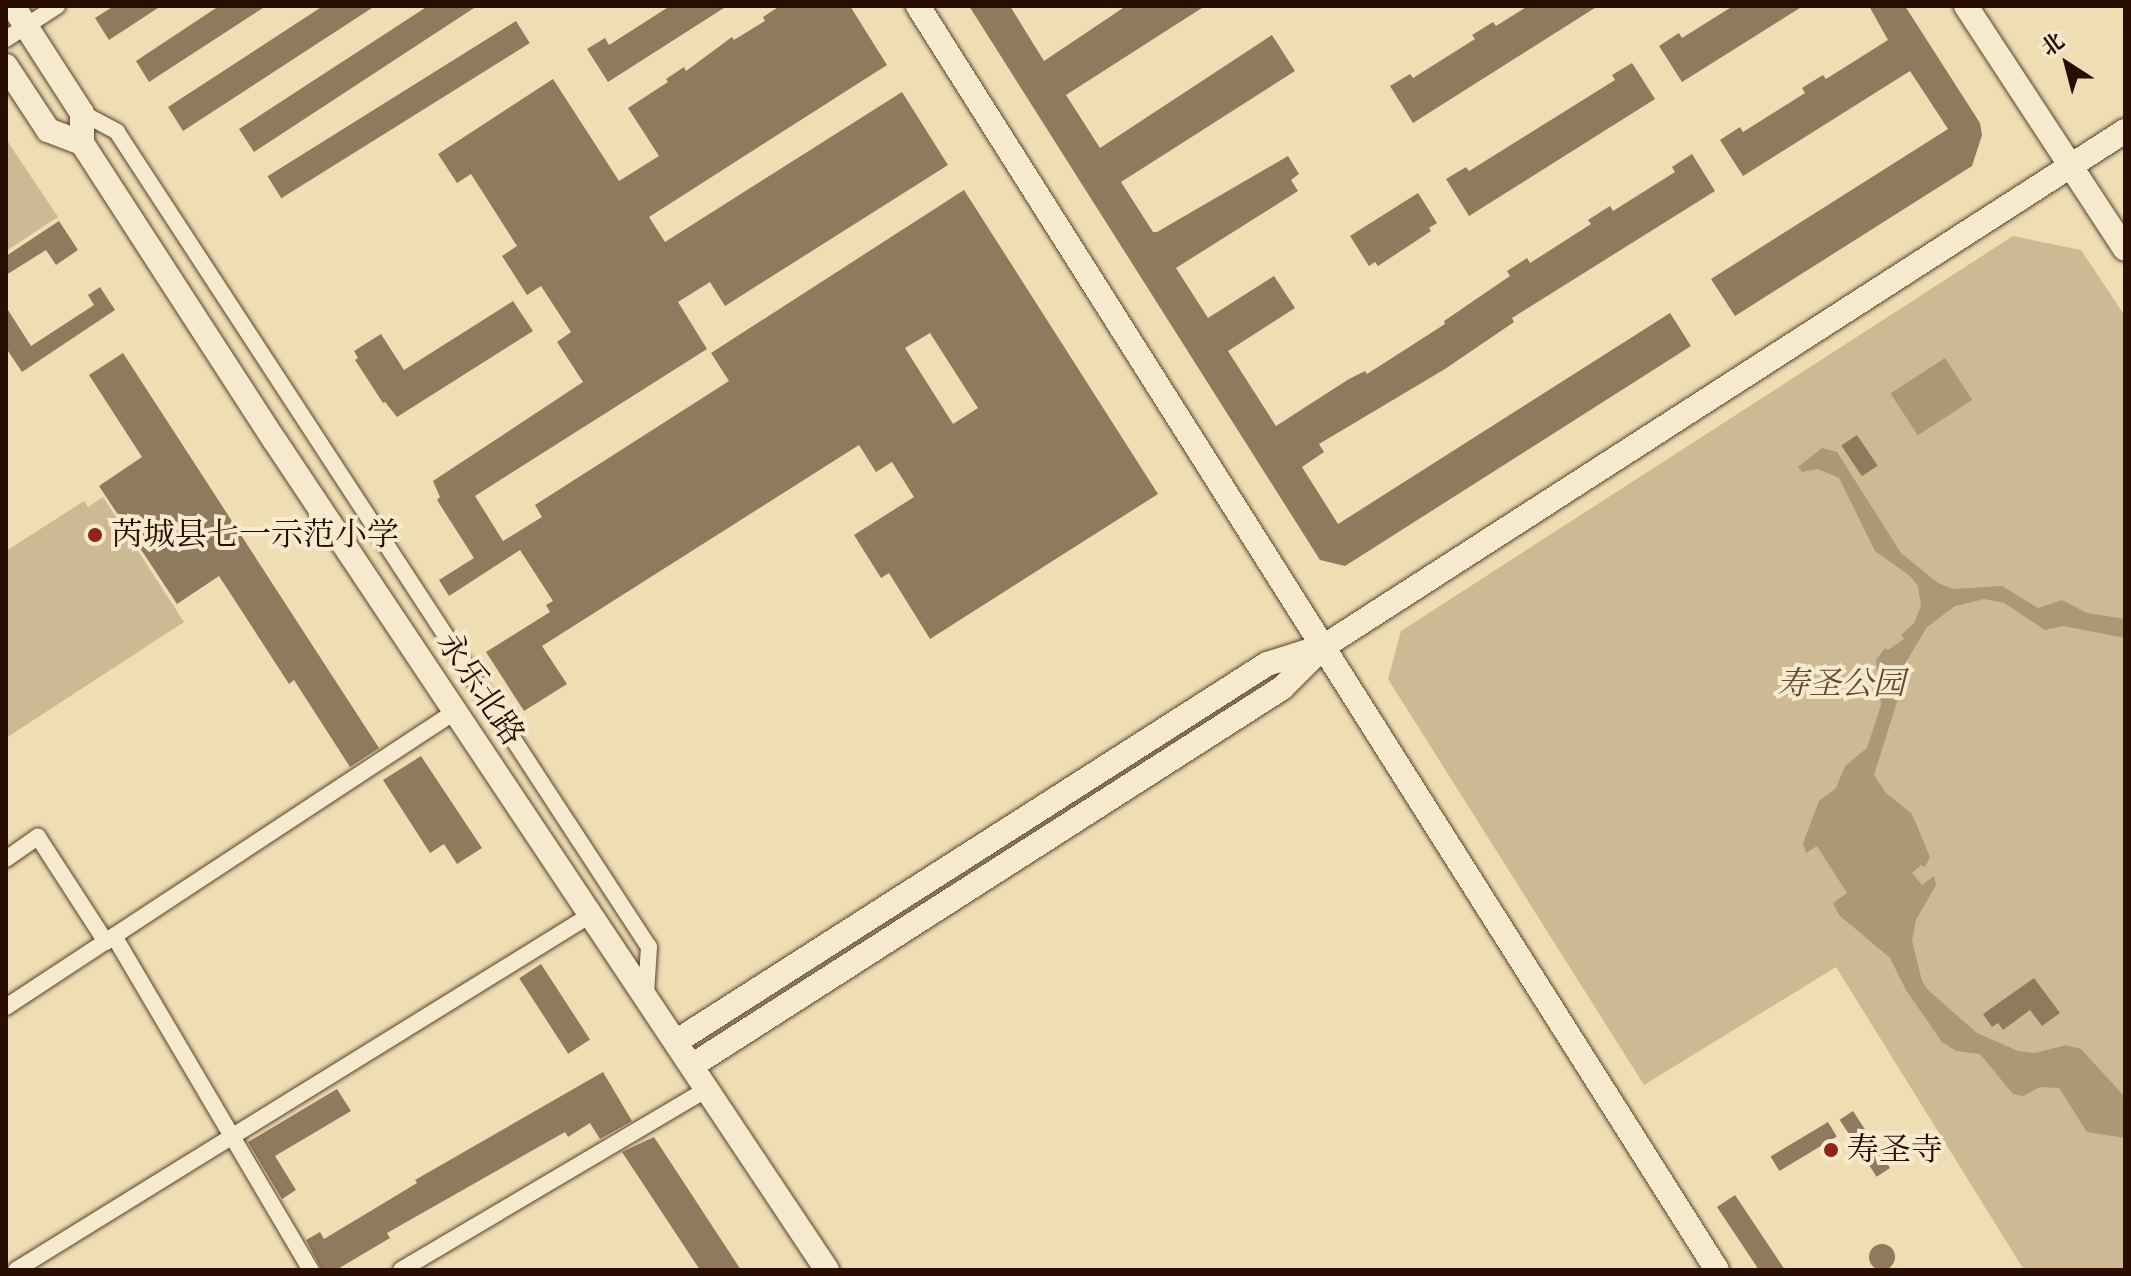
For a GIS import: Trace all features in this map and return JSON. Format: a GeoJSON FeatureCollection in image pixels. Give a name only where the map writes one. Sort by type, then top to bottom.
{"type":"FeatureCollection","features":[{"type":"Feature","properties":{"kind":"street"},"geometry":{"type":"LineString","coordinates":[[57,6],[14,17],[82,113],[117,132],[649,947],[646,994]]}},
{"type":"Feature","properties":{"kind":"street"},"geometry":{"type":"LineString","coordinates":[[918,6],[1717,1270]]}},
{"type":"Feature","properties":{"kind":"street"},"geometry":{"type":"LineString","coordinates":[[1966,6],[2125,249]]}},
{"type":"Feature","properties":{"kind":"street"},"geometry":{"type":"LineString","coordinates":[[6,66],[48,130],[82,143],[82,113]]}},
{"type":"Feature","properties":{"kind":"street"},"geometry":{"type":"LineString","coordinates":[[693,1065],[1282,688],[1323,647],[2125,131]]}},
{"type":"Feature","properties":{"kind":"street","name":"永乐北路"},"geometry":{"type":"LineString","coordinates":[[82,143],[275,441],[709,1088],[822,1268]]}},
{"type":"Feature","properties":{"kind":"street"},"geometry":{"type":"LineString","coordinates":[[677,1041],[1267,664],[1323,647]]}},
{"type":"Feature","properties":{"kind":"street"},"geometry":{"type":"LineString","coordinates":[[6,1007],[456,711]]}},
{"type":"Feature","properties":{"kind":"street"},"geometry":{"type":"LineString","coordinates":[[6,859],[38,837],[110,939],[311,1270]]}},
{"type":"Feature","properties":{"kind":"street"},"geometry":{"type":"LineString","coordinates":[[16,1270],[592,914]]}},
{"type":"Feature","properties":{"kind":"street"},"geometry":{"type":"LineString","coordinates":[[401,1270],[709,1088]]}},
{"type":"Feature","properties":{"kind":"green space"},"geometry":{"type":"Polygon","coordinates":[[[6,139],[58,217],[6,251],[6,139]]]}},
{"type":"Feature","properties":{"kind":"green space","name":"寿圣公园"},"geometry":{"type":"Polygon","coordinates":[[[2013,236],[2081,250],[2125,316],[2125,1270],[2024,1270],[1836,967],[1644,1085],[1388,679],[1401,631],[2013,236]]]}},
{"type":"Feature","properties":{"kind":"green space"},"geometry":{"type":"Polygon","coordinates":[[[103,497],[184,622],[6,738],[6,551],[84,501],[88,507],[103,497]]]}},
{"type":"Feature","properties":{"kind":"shaded area"},"geometry":{"type":"Polygon","coordinates":[[[1945,358],[1972,400],[1918,435],[1890,393],[1945,358]]]}},
{"type":"Feature","properties":{"kind":"shaded area"},"geometry":{"type":"Polygon","coordinates":[[[1822,448],[1837,452],[1901,553],[1938,583],[1953,589],[2002,586],[2038,608],[2062,600],[2087,613],[2125,619],[2125,638],[2063,626],[2045,630],[2004,603],[1984,599],[1955,606],[1927,627],[1903,667],[1897,702],[1874,775],[1886,793],[1912,814],[1930,857],[1925,867],[1921,865],[1912,873],[1922,885],[1934,876],[1936,885],[1916,920],[1912,941],[1922,981],[1928,990],[1977,1033],[2018,1051],[2035,1053],[2066,1045],[2081,1049],[2125,1097],[2125,1138],[2087,1132],[2059,1088],[2040,1087],[2023,1096],[2013,1094],[1980,1054],[1956,1051],[1942,1042],[1906,990],[1890,958],[1839,915],[1833,903],[1847,893],[1817,846],[1806,853],[1803,843],[1819,801],[1836,788],[1845,766],[1867,748],[1881,705],[1876,660],[1885,648],[1888,650],[1904,639],[1901,635],[1914,623],[1921,606],[1918,586],[1910,576],[1875,551],[1839,478],[1818,469],[1802,472],[1798,467],[1822,448]]]}},
{"type":"Feature","properties":{"kind":"building"},"geometry":{"type":"Polygon","coordinates":[[[114,6],[161,6],[109,40],[95,18],[114,6]]]}},
{"type":"Feature","properties":{"kind":"building"},"geometry":{"type":"Polygon","coordinates":[[[219,6],[266,6],[149,82],[136,61],[219,6]]]}},
{"type":"Feature","properties":{"kind":"building"},"geometry":{"type":"Polygon","coordinates":[[[323,6],[375,6],[183,131],[168,107],[323,6]]]}},
{"type":"Feature","properties":{"kind":"building"},"geometry":{"type":"Polygon","coordinates":[[[428,6],[477,6],[254,152],[239,129],[428,6]]]}},
{"type":"Feature","properties":{"kind":"building"},"geometry":{"type":"Polygon","coordinates":[[[670,6],[727,6],[608,82],[587,49],[605,38],[609,45],[670,6]]]}},
{"type":"Feature","properties":{"kind":"building"},"geometry":{"type":"Polygon","coordinates":[[[780,6],[850,6],[887,65],[649,217],[665,242],[902,92],[948,165],[725,306],[710,282],[678,302],[707,349],[475,496],[503,541],[542,517],[535,505],[729,381],[711,353],[964,190],[1158,494],[930,639],[889,573],[881,578],[854,535],[914,497],[892,462],[876,472],[859,445],[542,646],[567,684],[524,711],[486,652],[550,612],[546,605],[553,601],[520,550],[449,596],[439,580],[474,558],[437,500],[440,497],[433,481],[583,382],[557,342],[571,332],[541,286],[527,295],[502,256],[517,246],[471,174],[457,183],[438,154],[553,79],[619,181],[659,156],[628,108],[668,82],[666,79],[684,67],[686,71],[732,37],[734,40],[765,21],[763,17],[780,6]],[[930,333],[905,348],[953,424],[978,408],[930,333]]]}},
{"type":"Feature","properties":{"kind":"building"},"geometry":{"type":"Polygon","coordinates":[[[969,6],[1010,6],[1044,61],[1126,6],[1205,6],[1066,95],[1100,148],[1272,35],[1295,71],[1121,182],[1153,232],[1157,232],[1288,156],[1299,174],[1291,180],[1298,191],[1176,268],[1208,318],[1274,276],[1295,308],[1228,351],[1276,426],[1349,379],[1365,371],[1367,374],[1445,324],[1444,321],[1510,276],[1507,271],[1527,258],[1530,263],[1591,224],[1588,220],[1610,206],[1613,211],[1675,172],[1672,167],[1692,154],[1715,191],[1512,318],[1514,322],[1445,369],[1319,444],[1324,452],[1302,467],[1338,524],[1670,313],[1691,346],[1345,566],[1320,560],[969,6]]]}},
{"type":"Feature","properties":{"kind":"building"},"geometry":{"type":"Polygon","coordinates":[[[1528,6],[1598,6],[1413,123],[1390,86],[1410,74],[1413,78],[1475,39],[1472,35],[1493,22],[1496,26],[1528,6]]]}},
{"type":"Feature","properties":{"kind":"building"},"geometry":{"type":"Polygon","coordinates":[[[1733,6],[1803,6],[1682,82],[1659,46],[1679,33],[1682,38],[1733,6]]]}},
{"type":"Feature","properties":{"kind":"building"},"geometry":{"type":"Polygon","coordinates":[[[1869,6],[1905,6],[1980,123],[1982,135],[1972,166],[1735,316],[1711,279],[1948,129],[1910,71],[1743,176],[1720,140],[1740,127],[1743,132],[1805,93],[1802,88],[1823,75],[1826,79],[1888,40],[1869,6]]]}},
{"type":"Feature","properties":{"kind":"building"},"geometry":{"type":"Polygon","coordinates":[[[516,21],[530,43],[281,198],[268,176],[516,21]]]}},
{"type":"Feature","properties":{"kind":"building"},"geometry":{"type":"Polygon","coordinates":[[[1632,63],[1655,99],[1469,216],[1446,179],[1466,167],[1469,171],[1615,80],[1612,75],[1632,63]]]}},
{"type":"Feature","properties":{"kind":"building"},"geometry":{"type":"Polygon","coordinates":[[[1418,193],[1437,223],[1429,228],[1431,231],[1378,266],[1375,262],[1369,266],[1350,236],[1418,193]]]}},
{"type":"Feature","properties":{"kind":"building"},"geometry":{"type":"Polygon","coordinates":[[[59,221],[78,250],[56,265],[46,250],[6,275],[6,256],[59,221]]]}},
{"type":"Feature","properties":{"kind":"building"},"geometry":{"type":"Polygon","coordinates":[[[100,287],[115,310],[22,372],[6,348],[6,307],[31,346],[94,305],[88,295],[100,287]]]}},
{"type":"Feature","properties":{"kind":"building"},"geometry":{"type":"Polygon","coordinates":[[[513,301],[533,331],[397,417],[383,403],[355,360],[358,358],[354,351],[381,334],[404,370],[513,301]]]}},
{"type":"Feature","properties":{"kind":"building"},"geometry":{"type":"Polygon","coordinates":[[[123,353],[379,748],[350,767],[294,680],[289,684],[219,576],[177,604],[99,486],[142,457],[89,375],[123,353]]]}},
{"type":"Feature","properties":{"kind":"building"},"geometry":{"type":"Polygon","coordinates":[[[1857,435],[1878,466],[1862,476],[1841,446],[1857,435]]]}},
{"type":"Feature","properties":{"kind":"building"},"geometry":{"type":"Polygon","coordinates":[[[421,756],[482,848],[457,864],[444,844],[430,853],[383,780],[421,756]]]}},
{"type":"Feature","properties":{"kind":"building"},"geometry":{"type":"Polygon","coordinates":[[[541,964],[590,1039],[568,1054],[519,978],[541,964]]]}},
{"type":"Feature","properties":{"kind":"building"},"geometry":{"type":"Polygon","coordinates":[[[2034,978],[2060,1013],[2042,1026],[2030,1010],[2003,1030],[1998,1023],[1992,1027],[1983,1014],[2034,978]]]}},
{"type":"Feature","properties":{"kind":"building"},"geometry":{"type":"Polygon","coordinates":[[[603,1072],[632,1121],[600,1139],[590,1123],[568,1137],[565,1132],[387,1233],[390,1238],[336,1270],[322,1270],[306,1240],[320,1232],[324,1239],[417,1183],[415,1180],[603,1072]]]}},
{"type":"Feature","properties":{"kind":"building"},"geometry":{"type":"Polygon","coordinates":[[[337,1089],[351,1111],[275,1156],[296,1190],[282,1199],[248,1142],[337,1089]]]}},
{"type":"Feature","properties":{"kind":"building"},"geometry":{"type":"Polygon","coordinates":[[[1853,1111],[1890,1168],[1877,1177],[1840,1120],[1853,1111]]]}},
{"type":"Feature","properties":{"kind":"building"},"geometry":{"type":"Polygon","coordinates":[[[1828,1122],[1837,1137],[1779,1171],[1771,1157],[1828,1122]]]}},
{"type":"Feature","properties":{"kind":"building"},"geometry":{"type":"Polygon","coordinates":[[[654,1137],[741,1270],[700,1270],[622,1152],[654,1137]]]}},
{"type":"Feature","properties":{"kind":"building"},"geometry":{"type":"Polygon","coordinates":[[[1735,1195],[1785,1270],[1759,1270],[1717,1207],[1735,1195]]]}},
{"type":"Feature","properties":{"kind":"building"},"geometry":{"type":"Polygon","coordinates":[[[1882,1244],[1891,1248],[1895,1257],[1891,1266],[1882,1270],[1873,1266],[1869,1257],[1873,1248],[1882,1244]]]}},
{"type":"Feature","properties":{"kind":"place","name":"芮城县七一示范小学"},"geometry":{"type":"Point","coordinates":[95,535]}},
{"type":"Feature","properties":{"kind":"place","name":"寿圣寺"},"geometry":{"type":"Point","coordinates":[1831,1150]}}]}
